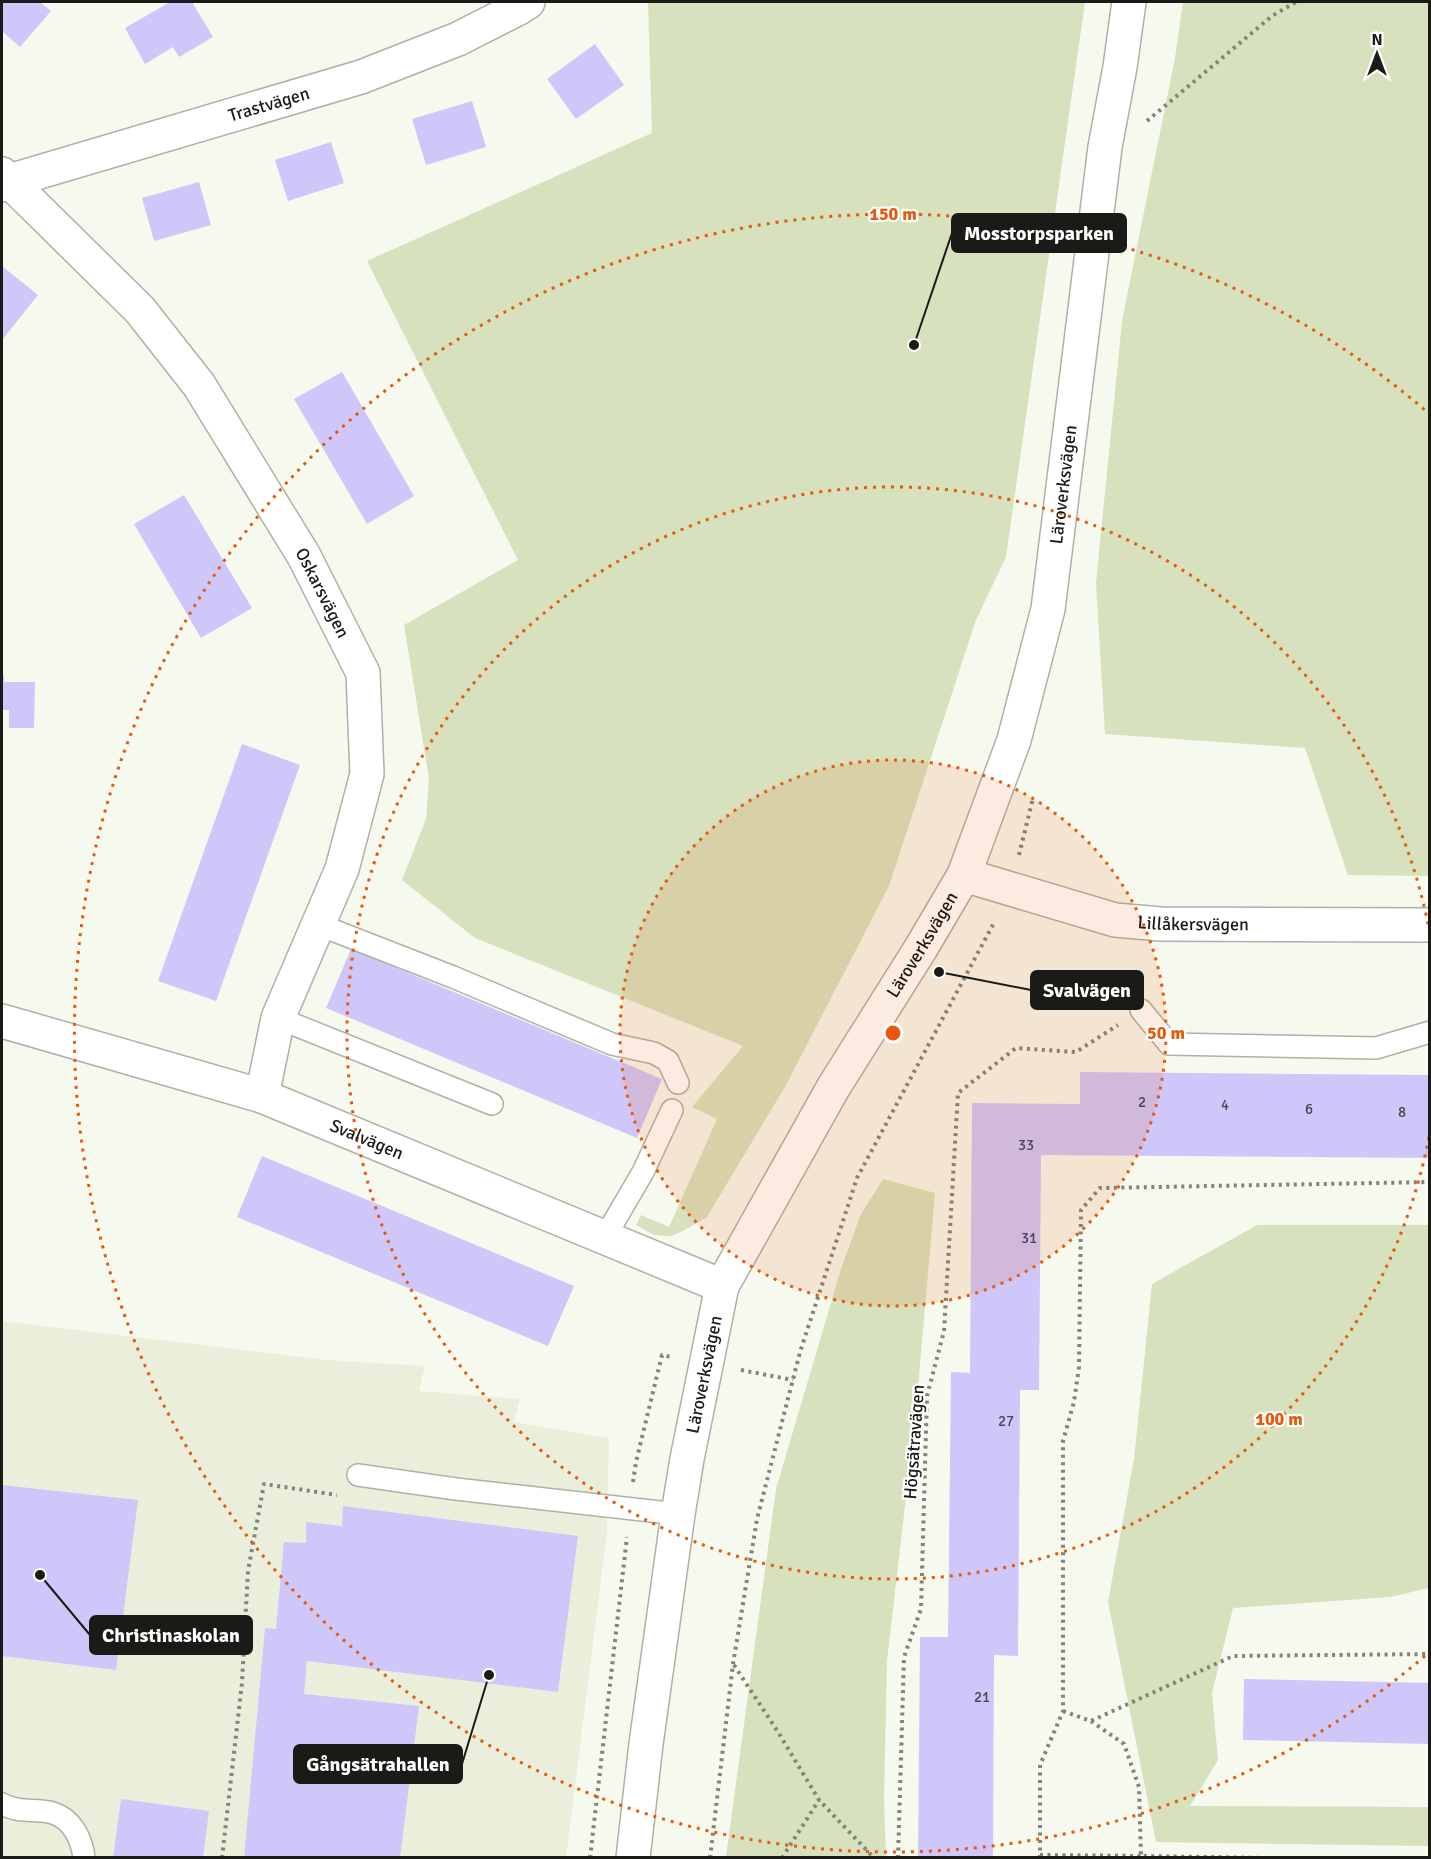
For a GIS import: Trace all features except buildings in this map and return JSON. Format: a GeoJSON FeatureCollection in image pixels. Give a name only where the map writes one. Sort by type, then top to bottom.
{"type":"FeatureCollection","features":[{"type":"Feature","properties":{"kind":"street","name":"Trastvägen"},"geometry":{"type":"LineString","coordinates":[[4,180],[361,77],[458,39],[528,2]]}},
{"type":"Feature","properties":{"kind":"street","name":"Läroverksvägen"},"geometry":{"type":"LineString","coordinates":[[633,1857],[646,1744],[678,1514],[722,1286],[833,1088],[964,875],[1014,740],[1048,609],[1105,147],[1129,2]]}},
{"type":"Feature","properties":{"kind":"street","name":"Oskarsvägen"},"geometry":{"type":"LineString","coordinates":[[4,180],[140,310],[199,385],[304,556],[363,673],[367,774],[342,868],[278,1018],[262,1096]]}},
{"type":"Feature","properties":{"kind":"street","name":"Lillåkersvägen"},"geometry":{"type":"LineString","coordinates":[[964,875],[1114,920],[1161,924],[1430,925]]}},
{"type":"Feature","properties":{"kind":"street","name":"Svalvägen"},"geometry":{"type":"LineString","coordinates":[[2,1021],[262,1096],[722,1286]]}},
{"type":"Feature","properties":{"kind":"lane"},"geometry":{"type":"LineString","coordinates":[[317,924],[453,977],[612,1044],[654,1053],[668,1061],[678,1083]]}},
{"type":"Feature","properties":{"kind":"lane"},"geometry":{"type":"LineString","coordinates":[[1141,1010],[1169,1044],[1376,1048],[1430,1032]]}},
{"type":"Feature","properties":{"kind":"lane"},"geometry":{"type":"LineString","coordinates":[[278,1018],[492,1104]]}},
{"type":"Feature","properties":{"kind":"lane"},"geometry":{"type":"LineString","coordinates":[[605,1237],[643,1172],[672,1110]]}},
{"type":"Feature","properties":{"kind":"lane"},"geometry":{"type":"LineString","coordinates":[[358,1475],[456,1489],[678,1514]]}},
{"type":"Feature","properties":{"kind":"lane"},"geometry":{"type":"LineString","coordinates":[[2,1804],[13,1810],[53,1813],[73,1827],[83,1847],[84,1857]]}},
{"type":"Feature","properties":{"kind":"path"},"geometry":{"type":"LineString","coordinates":[[1105,147],[1144,123],[1272,16],[1296,2]]}},
{"type":"Feature","properties":{"kind":"path"},"geometry":{"type":"LineString","coordinates":[[710,1857],[733,1664],[757,1519],[800,1352],[856,1178],[1011,890]]}},
{"type":"Feature","properties":{"kind":"path","name":"Högsätravägen"},"geometry":{"type":"LineString","coordinates":[[898,1857],[904,1657],[921,1609],[927,1396],[944,1331],[958,1094],[1016,1048],[1076,1052],[1141,1010]]}},
{"type":"Feature","properties":{"kind":"path"},"geometry":{"type":"LineString","coordinates":[[1268,1857],[1040,1856],[1040,1765],[1063,1711],[1063,1441],[1074,1402],[1079,1367],[1081,1210],[1100,1188],[1430,1182]]}},
{"type":"Feature","properties":{"kind":"path"},"geometry":{"type":"LineString","coordinates":[[222,1857],[242,1683],[248,1571],[264,1484],[340,1495],[358,1475]]}},
{"type":"Feature","properties":{"kind":"path"},"geometry":{"type":"LineString","coordinates":[[1091,1721],[1233,1656],[1430,1654]]}},
{"type":"Feature","properties":{"kind":"path"},"geometry":{"type":"LineString","coordinates":[[733,1664],[819,1800],[874,1857]]}},
{"type":"Feature","properties":{"kind":"path"},"geometry":{"type":"LineString","coordinates":[[1063,1711],[1091,1721],[1125,1744],[1139,1787],[1141,1856]]}},
{"type":"Feature","properties":{"kind":"path"},"geometry":{"type":"LineString","coordinates":[[782,1857],[819,1800]]}},
{"type":"Feature","properties":{"kind":"shaded area"},"geometry":{"type":"Polygon","coordinates":[[[2,1321],[327,1360],[425,1366],[419,1391],[520,1399],[514,1422],[609,1438],[607,1532],[566,1857],[2,1858],[2,1321]]]}},
{"type":"Feature","properties":{"kind":"green space"},"geometry":{"type":"Polygon","coordinates":[[[648,2],[1085,2],[1006,557],[976,620],[889,886],[785,1087],[707,1217],[671,1236],[654,1235],[636,1225],[641,1215],[669,1227],[717,1119],[692,1107],[743,1046],[475,938],[402,880],[426,819],[429,779],[404,625],[518,560],[367,261],[652,133],[648,2]]]}},
{"type":"Feature","properties":{"kind":"green space"},"geometry":{"type":"Polygon","coordinates":[[[1183,2],[1429,2],[1429,876],[1348,875],[1305,748],[1105,734],[1096,583],[1122,321],[1175,58],[1183,2]]]}},
{"type":"Feature","properties":{"kind":"green space"},"geometry":{"type":"Polygon","coordinates":[[[883,1179],[935,1193],[916,1411],[887,1661],[884,1799],[886,1857],[726,1857],[776,1489],[841,1269],[860,1216],[883,1179]]]}},
{"type":"Feature","properties":{"kind":"green space"},"geometry":{"type":"Polygon","coordinates":[[[1257,1225],[1429,1225],[1429,1588],[1390,1597],[1233,1608],[1212,1693],[1218,1760],[1190,1806],[1429,1807],[1429,1846],[1156,1842],[1108,1602],[1134,1459],[1152,1284],[1257,1225]]]}},
{"type":"Feature","properties":{"kind":"place","name":"Mosstorpsparken"},"geometry":{"type":"Point","coordinates":[914,345]}},
{"type":"Feature","properties":{"kind":"place","name":"Svalvägen"},"geometry":{"type":"Point","coordinates":[939,972]}},
{"type":"Feature","properties":{"kind":"place","name":"Christinaskolan"},"geometry":{"type":"Point","coordinates":[40,1575]}},
{"type":"Feature","properties":{"kind":"place","name":"Gångsätrahallen"},"geometry":{"type":"Point","coordinates":[489,1675]}}]}
